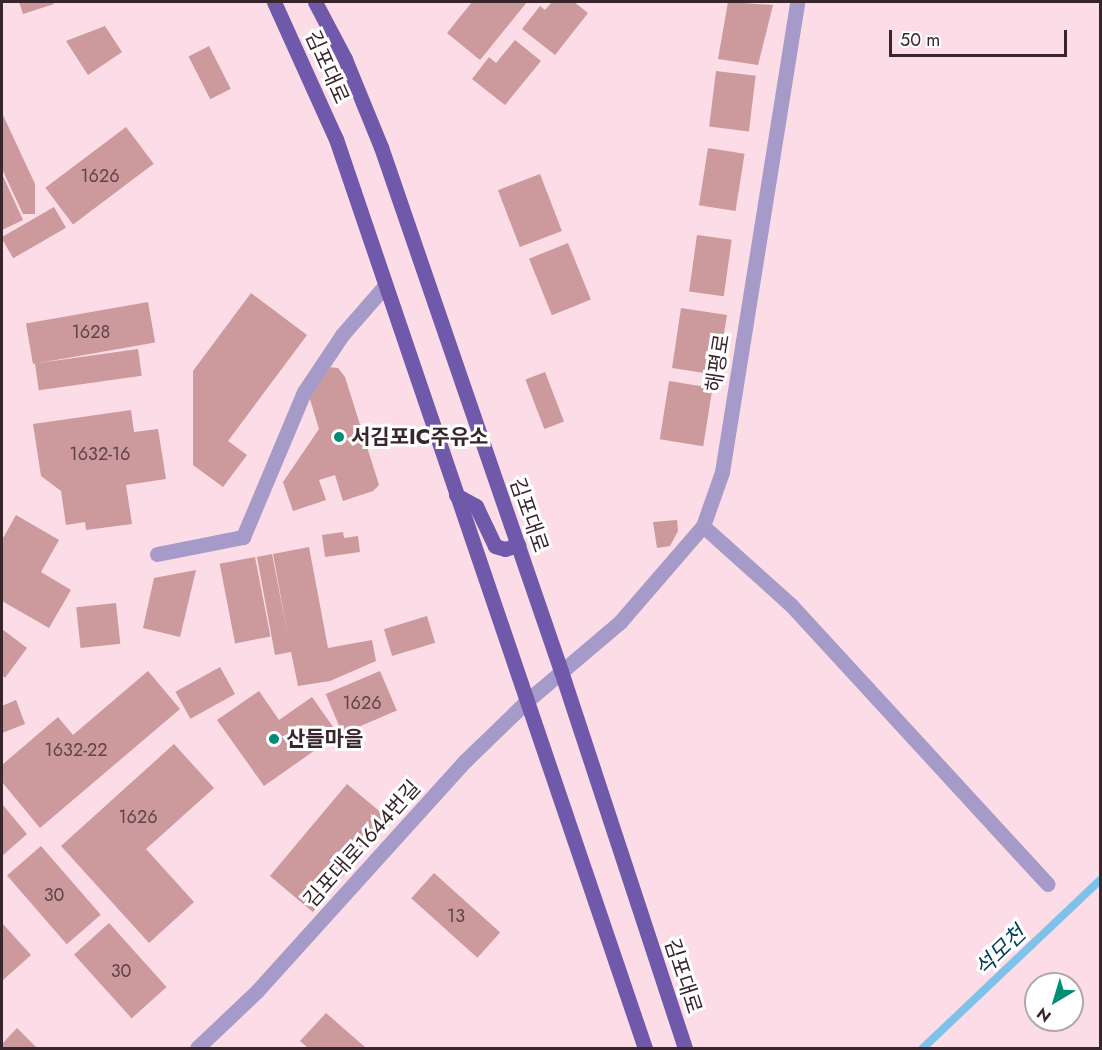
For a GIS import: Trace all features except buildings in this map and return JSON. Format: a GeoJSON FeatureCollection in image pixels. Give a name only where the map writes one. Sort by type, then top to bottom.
{"type":"FeatureCollection","features":[{"type":"Feature","properties":{"kind":"main road","name":"김포대로"},"geometry":{"type":"LineString","coordinates":[[274,2],[336,139],[383,288],[528,700],[645,1048]]}},
{"type":"Feature","properties":{"kind":"main road","name":"김포대로"},"geometry":{"type":"LineString","coordinates":[[315,2],[345,59],[381,147],[561,671],[685,1048]]}},
{"type":"Feature","properties":{"kind":"main road"},"geometry":{"type":"LineString","coordinates":[[456,495],[476,506],[495,546],[505,549],[518,545]]}},
{"type":"Feature","properties":{"kind":"lane","name":"해평로"},"geometry":{"type":"LineString","coordinates":[[561,671],[620,622],[703,526],[724,463],[797,2]]}},
{"type":"Feature","properties":{"kind":"lane"},"geometry":{"type":"LineString","coordinates":[[157,554],[243,537],[250,528],[304,392],[342,335],[383,288]]}},
{"type":"Feature","properties":{"kind":"lane"},"geometry":{"type":"LineString","coordinates":[[703,526],[791,605],[1048,884]]}},
{"type":"Feature","properties":{"kind":"lane","name":"김포대로1644번길"},"geometry":{"type":"LineString","coordinates":[[196,1048],[257,992],[465,761],[561,671]]}},
{"type":"Feature","properties":{"kind":"waterway","name":"석모천"},"geometry":{"type":"LineString","coordinates":[[923,1048],[1100,880]]}},
{"type":"Feature","properties":{"kind":"place","name":"서김포IC주유소"},"geometry":{"type":"Point","coordinates":[339,437]}},
{"type":"Feature","properties":{"kind":"place","name":"산들마을"},"geometry":{"type":"Point","coordinates":[274,739]}}]}
